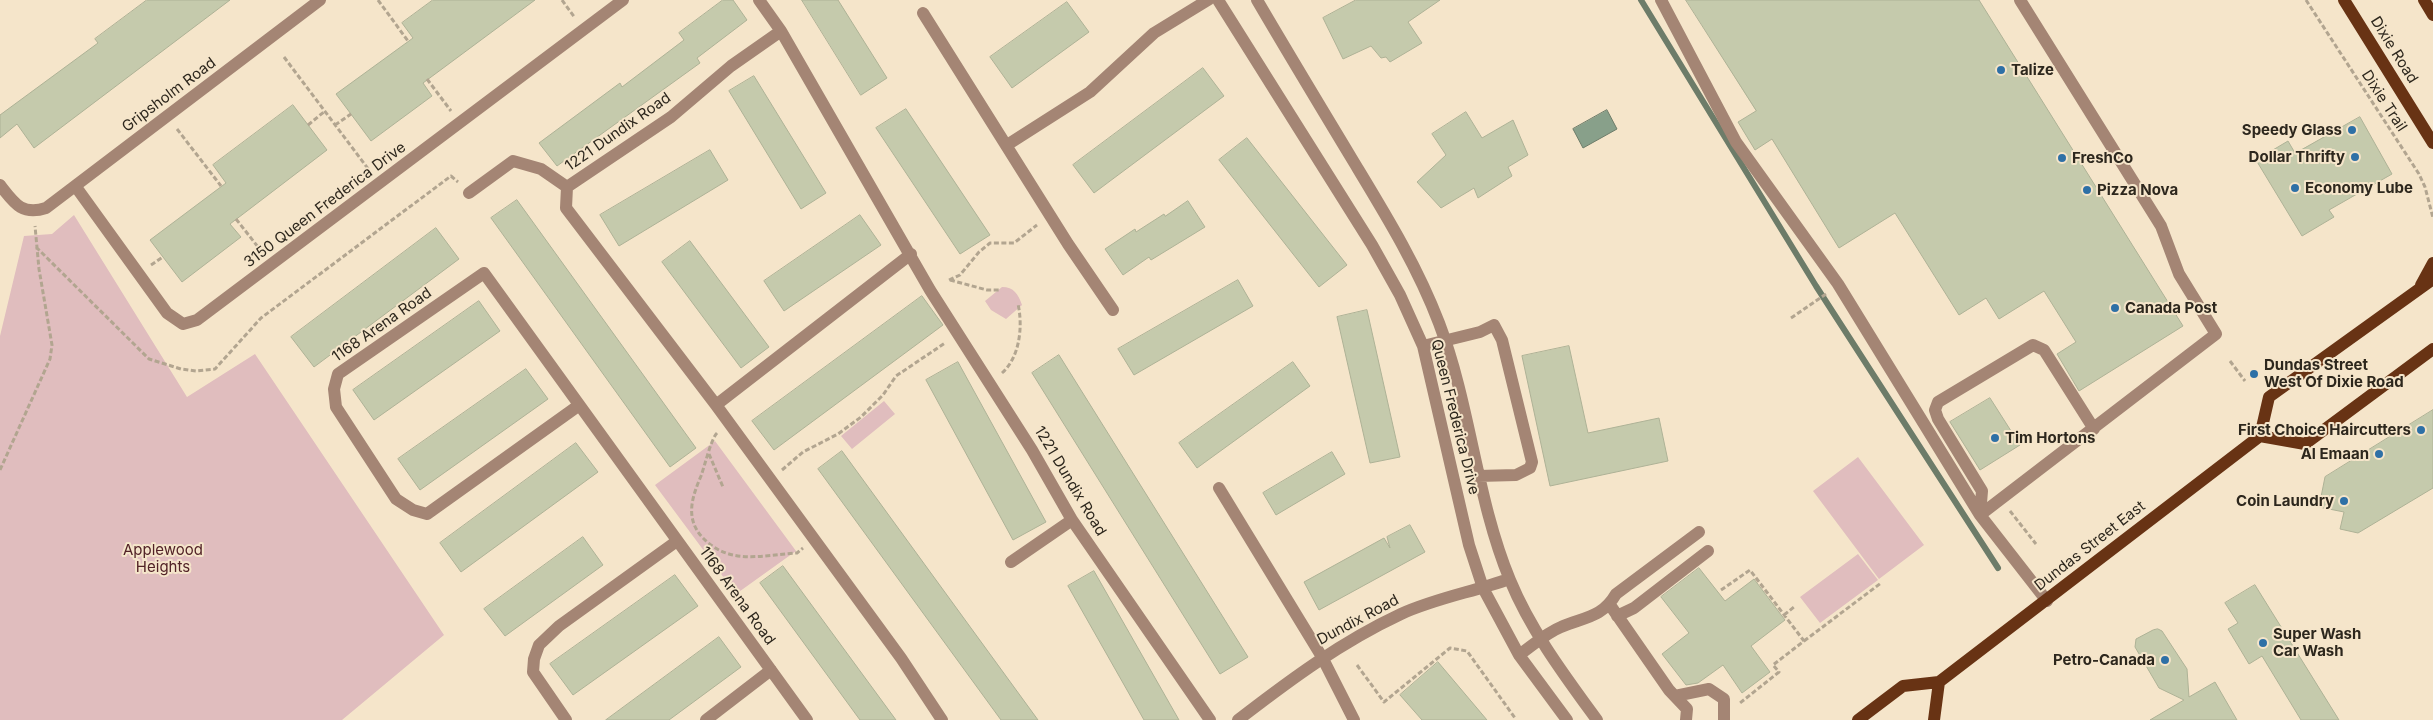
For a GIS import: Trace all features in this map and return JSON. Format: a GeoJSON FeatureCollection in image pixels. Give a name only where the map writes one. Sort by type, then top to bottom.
{"type":"FeatureCollection","features":[{"type":"Feature","properties":{"kind":"main road","name":"Dixie Road"},"geometry":{"type":"LineString","coordinates":[[2344,0],[2433,143]]}},
{"type":"Feature","properties":{"kind":"main road"},"geometry":{"type":"LineString","coordinates":[[2424,0],[2433,15]]}},
{"type":"Feature","properties":{"kind":"main road"},"geometry":{"type":"LineString","coordinates":[[2419,288],[2433,263]]}},
{"type":"Feature","properties":{"kind":"main road"},"geometry":{"type":"LineString","coordinates":[[2433,279],[2270,397],[2260,436],[2305,444],[2433,349]]}},
{"type":"Feature","properties":{"kind":"main road","name":"Dundas Street East"},"geometry":{"type":"LineString","coordinates":[[1939,682],[2260,436]]}},
{"type":"Feature","properties":{"kind":"main road"},"geometry":{"type":"LineString","coordinates":[[1858,720],[1904,686],[1939,682],[1934,720]]}},
{"type":"Feature","properties":{"kind":"street","name":"Gripsholm Road"},"geometry":{"type":"LineString","coordinates":[[35,211],[46,208],[76,187],[320,0]]}},
{"type":"Feature","properties":{"kind":"street","name":"3150 Queen Frederica Drive"},"geometry":{"type":"LineString","coordinates":[[76,187],[166,313],[183,324],[197,320],[623,0]]}},
{"type":"Feature","properties":{"kind":"street","name":"1221 Dundix Road"},"geometry":{"type":"LineString","coordinates":[[759,0],[781,31],[930,290],[1032,450],[1072,520],[1210,720]]}},
{"type":"Feature","properties":{"kind":"street"},"geometry":{"type":"LineString","coordinates":[[1007,146],[1090,92],[1154,33],[1208,0]]}},
{"type":"Feature","properties":{"kind":"street","name":"Queen Frederica Drive"},"geometry":{"type":"LineString","coordinates":[[1218,0],[1372,245],[1400,294],[1423,346],[1469,545],[1483,588],[1519,655],[1567,720]]}},
{"type":"Feature","properties":{"kind":"street","name":"Queen Frederica Drive"},"geometry":{"type":"LineString","coordinates":[[1256,0],[1394,229],[1430,302],[1445,340],[1462,394],[1478,476],[1509,579],[1522,608],[1541,639],[1597,720]]}},
{"type":"Feature","properties":{"kind":"street"},"geometry":{"type":"LineString","coordinates":[[1661,0],[1736,142],[1838,284],[1980,515],[2047,600]]}},
{"type":"Feature","properties":{"kind":"street"},"geometry":{"type":"LineString","coordinates":[[1980,515],[2216,334],[2179,274],[2161,226],[2020,0]]}},
{"type":"Feature","properties":{"kind":"street"},"geometry":{"type":"LineString","coordinates":[[923,13],[1113,310]]}},
{"type":"Feature","properties":{"kind":"street","name":"1221 Dundix Road"},"geometry":{"type":"LineString","coordinates":[[781,31],[731,66],[671,117],[567,187],[566,208],[716,405],[901,658],[942,720]]}},
{"type":"Feature","properties":{"kind":"street"},"geometry":{"type":"LineString","coordinates":[[469,193],[513,161],[541,170],[567,187]]}},
{"type":"Feature","properties":{"kind":"street"},"geometry":{"type":"LineString","coordinates":[[0,185],[14,203],[35,211]]}},
{"type":"Feature","properties":{"kind":"street"},"geometry":{"type":"LineString","coordinates":[[716,405],[911,254]]}},
{"type":"Feature","properties":{"kind":"street","name":"1168 Arena Road"},"geometry":{"type":"LineString","coordinates":[[578,406],[427,514],[413,510],[396,499],[336,407],[334,389],[338,374],[484,273],[578,406],[807,720]]}},
{"type":"Feature","properties":{"kind":"street"},"geometry":{"type":"LineString","coordinates":[[1423,346],[1480,332],[1494,325],[1502,340],[1532,462],[1530,468],[1516,475],[1478,476]]}},
{"type":"Feature","properties":{"kind":"street"},"geometry":{"type":"LineString","coordinates":[[1980,515],[1982,491],[1938,420],[1935,410],[1938,402],[2033,345],[2044,350],[2094,429]]}},
{"type":"Feature","properties":{"kind":"street"},"geometry":{"type":"LineString","coordinates":[[1219,488],[1322,657],[1354,720]]}},
{"type":"Feature","properties":{"kind":"street"},"geometry":{"type":"LineString","coordinates":[[1011,562],[1072,520]]}},
{"type":"Feature","properties":{"kind":"street"},"geometry":{"type":"LineString","coordinates":[[1519,655],[1561,627],[1588,619],[1610,605],[1616,594],[1699,532]]}},
{"type":"Feature","properties":{"kind":"street","name":"1168 Arena Road"},"geometry":{"type":"LineString","coordinates":[[566,720],[533,672],[534,659],[540,645],[559,626],[677,541]]}},
{"type":"Feature","properties":{"kind":"street"},"geometry":{"type":"LineString","coordinates":[[1618,616],[1634,608],[1708,551]]}},
{"type":"Feature","properties":{"kind":"street","name":"Dundix Road"},"geometry":{"type":"LineString","coordinates":[[1238,720],[1322,657],[1401,614],[1450,595],[1483,588],[1509,579]]}},
{"type":"Feature","properties":{"kind":"street"},"geometry":{"type":"LineString","coordinates":[[1610,605],[1675,696],[1687,709],[1686,720]]}},
{"type":"Feature","properties":{"kind":"street","name":"1168 Arena Road"},"geometry":{"type":"LineString","coordinates":[[706,720],[771,670]]}},
{"type":"Feature","properties":{"kind":"street"},"geometry":{"type":"LineString","coordinates":[[1675,696],[1709,689],[1724,700],[1724,715]]}},
{"type":"Feature","properties":{"kind":"path"},"geometry":{"type":"LineString","coordinates":[[378,0],[408,41]]}},
{"type":"Feature","properties":{"kind":"path","name":"Dixie Trail"},"geometry":{"type":"LineString","coordinates":[[2306,0],[2419,174],[2425,187],[2433,218]]}},
{"type":"Feature","properties":{"kind":"path"},"geometry":{"type":"LineString","coordinates":[[284,57],[380,184]]}},
{"type":"Feature","properties":{"kind":"path"},"geometry":{"type":"LineString","coordinates":[[428,80],[460,124]]}},
{"type":"Feature","properties":{"kind":"path"},"geometry":{"type":"LineString","coordinates":[[308,125],[325,111]]}},
{"type":"Feature","properties":{"kind":"path"},"geometry":{"type":"LineString","coordinates":[[335,125],[351,114]]}},
{"type":"Feature","properties":{"kind":"path"},"geometry":{"type":"LineString","coordinates":[[168,117],[221,186]]}},
{"type":"Feature","properties":{"kind":"path"},"geometry":{"type":"LineString","coordinates":[[0,470],[50,359],[52,345],[39,270],[35,211]]}},
{"type":"Feature","properties":{"kind":"path"},"geometry":{"type":"LineString","coordinates":[[930,290],[960,275],[979,252],[990,243],[1014,243],[1050,214]]}},
{"type":"Feature","properties":{"kind":"path"},"geometry":{"type":"LineString","coordinates":[[236,219],[272,265]]}},
{"type":"Feature","properties":{"kind":"path"},"geometry":{"type":"LineString","coordinates":[[949,280],[987,290],[1000,290]]}},
{"type":"Feature","properties":{"kind":"path"},"geometry":{"type":"LineString","coordinates":[[1790,318],[1828,292]]}},
{"type":"Feature","properties":{"kind":"path"},"geometry":{"type":"LineString","coordinates":[[990,384],[1006,370],[1014,355],[1020,331],[1021,313],[1018,304]]}},
{"type":"Feature","properties":{"kind":"path"},"geometry":{"type":"LineString","coordinates":[[770,480],[803,452],[838,434],[861,417],[883,395],[896,376],[959,333]]}},
{"type":"Feature","properties":{"kind":"path"},"geometry":{"type":"LineString","coordinates":[[2230,361],[2245,381]]}},
{"type":"Feature","properties":{"kind":"path"},"geometry":{"type":"LineString","coordinates":[[728,422],[712,438],[710,454],[696,486],[691,512],[692,522],[697,531],[710,546],[726,554],[753,557],[797,552],[814,540]]}},
{"type":"Feature","properties":{"kind":"path"},"geometry":{"type":"LineString","coordinates":[[710,454],[723,487]]}},
{"type":"Feature","properties":{"kind":"path"},"geometry":{"type":"LineString","coordinates":[[1721,590],[1750,570],[1804,641]]}},
{"type":"Feature","properties":{"kind":"path"},"geometry":{"type":"LineString","coordinates":[[1724,715],[1779,672],[1773,665],[1881,583]]}},
{"type":"Feature","properties":{"kind":"path"},"geometry":{"type":"LineString","coordinates":[[1784,615],[1794,608]]}},
{"type":"Feature","properties":{"kind":"path"},"geometry":{"type":"LineString","coordinates":[[1357,665],[1384,702],[1450,648],[1467,651],[1515,718]]}},
{"type":"Feature","properties":{"kind":"green space","name":"Applewood Heights"},"geometry":{"type":"Polygon","coordinates":[[[74,215],[187,397],[255,354],[444,635],[342,720],[0,720],[0,336],[24,236],[52,234],[74,215]]]}},
{"type":"Feature","properties":{"kind":"green space"},"geometry":{"type":"Polygon","coordinates":[[[1002,287],[1010,288],[1015,292],[1022,305],[1006,319],[991,310],[985,301],[1002,287]]]}},
{"type":"Feature","properties":{"kind":"green space"},"geometry":{"type":"Polygon","coordinates":[[[884,401],[895,414],[852,449],[841,436],[884,401]]]}},
{"type":"Feature","properties":{"kind":"green space"},"geometry":{"type":"Polygon","coordinates":[[[715,441],[796,551],[736,594],[655,485],[715,441]]]}},
{"type":"Feature","properties":{"kind":"green space"},"geometry":{"type":"Polygon","coordinates":[[[1858,457],[1924,545],[1879,579],[1813,491],[1858,457]]]}},
{"type":"Feature","properties":{"kind":"green space"},"geometry":{"type":"Polygon","coordinates":[[[1858,554],[1878,580],[1820,623],[1800,597],[1858,554]]]}},
{"type":"Feature","properties":{"kind":"shaded area"},"geometry":{"type":"Polygon","coordinates":[[[1607,110],[1617,129],[1583,148],[1573,129],[1607,110]]]}},
{"type":"Feature","properties":{"kind":"building"},"geometry":{"type":"Polygon","coordinates":[[[147,0],[230,0],[34,148],[17,124],[0,138],[0,115],[98,43],[95,39],[147,0]]]}},
{"type":"Feature","properties":{"kind":"building"},"geometry":{"type":"Polygon","coordinates":[[[433,0],[535,0],[423,83],[432,96],[371,141],[336,94],[413,38],[402,23],[433,0]]]}},
{"type":"Feature","properties":{"kind":"building"},"geometry":{"type":"Polygon","coordinates":[[[723,0],[733,0],[747,20],[697,58],[700,63],[557,166],[539,143],[620,83],[622,87],[684,40],[679,33],[723,0]]]}},
{"type":"Feature","properties":{"kind":"building"},"geometry":{"type":"Polygon","coordinates":[[[802,0],[838,0],[887,78],[861,95],[802,0]]]}},
{"type":"Feature","properties":{"kind":"building"},"geometry":{"type":"Polygon","coordinates":[[[1356,0],[1440,0],[1408,22],[1422,43],[1390,62],[1386,57],[1381,58],[1371,46],[1343,59],[1323,18],[1356,0]]]}},
{"type":"Feature","properties":{"kind":"building"},"geometry":{"type":"Polygon","coordinates":[[[1686,0],[1979,0],[2183,326],[2079,391],[2057,354],[2076,342],[2044,291],[1999,319],[1986,298],[1959,315],[1895,213],[1839,248],[1772,139],[1755,150],[1738,122],[1756,111],[1686,0]]]}},
{"type":"Feature","properties":{"kind":"building"},"geometry":{"type":"Polygon","coordinates":[[[1067,2],[1089,32],[1012,88],[990,57],[1067,2]]]}},
{"type":"Feature","properties":{"kind":"building"},"geometry":{"type":"Polygon","coordinates":[[[1203,68],[1224,96],[1094,193],[1073,165],[1203,68]]]}},
{"type":"Feature","properties":{"kind":"building"},"geometry":{"type":"Polygon","coordinates":[[[754,76],[826,193],[801,209],[729,91],[754,76]]]}},
{"type":"Feature","properties":{"kind":"building"},"geometry":{"type":"Polygon","coordinates":[[[293,105],[327,150],[230,224],[241,237],[182,282],[150,240],[226,183],[213,165],[293,105]]]}},
{"type":"Feature","properties":{"kind":"building"},"geometry":{"type":"Polygon","coordinates":[[[906,109],[990,235],[960,254],[876,128],[906,109]]]}},
{"type":"Feature","properties":{"kind":"building"},"geometry":{"type":"Polygon","coordinates":[[[1466,112],[1482,138],[1513,120],[1528,155],[1508,167],[1512,176],[1478,198],[1474,188],[1441,208],[1417,182],[1446,155],[1432,134],[1466,112]]]}},
{"type":"Feature","properties":{"kind":"building"},"geometry":{"type":"Polygon","coordinates":[[[2360,117],[2392,174],[2329,210],[2334,217],[2302,236],[2256,160],[2288,141],[2295,153],[2360,117]]]}},
{"type":"Feature","properties":{"kind":"building"},"geometry":{"type":"Polygon","coordinates":[[[1247,138],[1347,265],[1319,287],[1219,160],[1247,138]]]}},
{"type":"Feature","properties":{"kind":"building"},"geometry":{"type":"Polygon","coordinates":[[[710,150],[728,180],[619,246],[600,215],[710,150]]]}},
{"type":"Feature","properties":{"kind":"building"},"geometry":{"type":"Polygon","coordinates":[[[517,200],[696,448],[670,467],[491,218],[517,200]]]}},
{"type":"Feature","properties":{"kind":"building"},"geometry":{"type":"Polygon","coordinates":[[[1188,201],[1205,227],[1151,260],[1149,257],[1123,275],[1105,249],[1135,229],[1136,232],[1188,201]]]}},
{"type":"Feature","properties":{"kind":"building"},"geometry":{"type":"Polygon","coordinates":[[[860,215],[881,245],[784,311],[764,281],[860,215]]]}},
{"type":"Feature","properties":{"kind":"building"},"geometry":{"type":"Polygon","coordinates":[[[436,228],[459,259],[314,367],[291,337],[436,228]]]}},
{"type":"Feature","properties":{"kind":"building"},"geometry":{"type":"Polygon","coordinates":[[[690,241],[769,347],[741,368],[662,262],[690,241]]]}},
{"type":"Feature","properties":{"kind":"building"},"geometry":{"type":"Polygon","coordinates":[[[1238,280],[1253,306],[1134,375],[1118,349],[1238,280]]]}},
{"type":"Feature","properties":{"kind":"building"},"geometry":{"type":"Polygon","coordinates":[[[922,296],[943,325],[774,450],[752,421],[922,296]]]}},
{"type":"Feature","properties":{"kind":"building"},"geometry":{"type":"Polygon","coordinates":[[[479,301],[500,331],[374,420],[353,390],[479,301]]]}},
{"type":"Feature","properties":{"kind":"building"},"geometry":{"type":"Polygon","coordinates":[[[1367,310],[1400,457],[1370,463],[1337,317],[1367,310]]]}},
{"type":"Feature","properties":{"kind":"building"},"geometry":{"type":"Polygon","coordinates":[[[1569,346],[1588,433],[1659,418],[1668,461],[1550,486],[1522,356],[1569,346]]]}},
{"type":"Feature","properties":{"kind":"building"},"geometry":{"type":"Polygon","coordinates":[[[1059,355],[1248,657],[1220,674],[1032,373],[1059,355]]]}},
{"type":"Feature","properties":{"kind":"building"},"geometry":{"type":"Polygon","coordinates":[[[958,362],[1046,522],[1013,540],[926,380],[958,362]]]}},
{"type":"Feature","properties":{"kind":"building"},"geometry":{"type":"Polygon","coordinates":[[[1293,362],[1310,386],[1197,468],[1179,443],[1293,362]]]}},
{"type":"Feature","properties":{"kind":"building"},"geometry":{"type":"Polygon","coordinates":[[[526,369],[548,399],[420,490],[398,459],[526,369]]]}},
{"type":"Feature","properties":{"kind":"building"},"geometry":{"type":"Polygon","coordinates":[[[1990,398],[2020,445],[1980,470],[1950,422],[1990,398]]]}},
{"type":"Feature","properties":{"kind":"building"},"geometry":{"type":"Polygon","coordinates":[[[2433,410],[2433,488],[2358,533],[2340,529],[2344,512],[2319,507],[2325,477],[2433,410]]]}},
{"type":"Feature","properties":{"kind":"building"},"geometry":{"type":"Polygon","coordinates":[[[576,443],[598,472],[461,572],[440,543],[576,443]]]}},
{"type":"Feature","properties":{"kind":"building"},"geometry":{"type":"Polygon","coordinates":[[[842,451],[1038,720],[1001,720],[818,469],[842,451]]]}},
{"type":"Feature","properties":{"kind":"building"},"geometry":{"type":"Polygon","coordinates":[[[1332,452],[1345,474],[1276,515],[1263,493],[1332,452]]]}},
{"type":"Feature","properties":{"kind":"building"},"geometry":{"type":"Polygon","coordinates":[[[1410,525],[1425,552],[1319,610],[1304,582],[1384,538],[1390,548],[1387,537],[1410,525]]]}},
{"type":"Feature","properties":{"kind":"building"},"geometry":{"type":"Polygon","coordinates":[[[583,537],[603,565],[505,636],[484,609],[583,537]]]}},
{"type":"Feature","properties":{"kind":"building"},"geometry":{"type":"Polygon","coordinates":[[[783,566],[896,720],[860,720],[760,583],[783,566]]]}},
{"type":"Feature","properties":{"kind":"building"},"geometry":{"type":"Polygon","coordinates":[[[1699,568],[1725,601],[1754,579],[1785,620],[1751,646],[1770,672],[1742,693],[1723,665],[1698,683],[1686,685],[1662,654],[1689,633],[1661,597],[1699,568]]]}},
{"type":"Feature","properties":{"kind":"building"},"geometry":{"type":"Polygon","coordinates":[[[1094,571],[1179,720],[1144,720],[1068,586],[1094,571]]]}},
{"type":"Feature","properties":{"kind":"building"},"geometry":{"type":"Polygon","coordinates":[[[675,575],[698,606],[573,695],[550,664],[675,575]]]}},
{"type":"Feature","properties":{"kind":"building","name":"Super Wash Car Wash"},"geometry":{"type":"Polygon","coordinates":[[[2255,585],[2339,720],[2301,720],[2262,656],[2249,664],[2228,629],[2238,623],[2225,603],[2255,585]]]}},
{"type":"Feature","properties":{"kind":"building"},"geometry":{"type":"Polygon","coordinates":[[[2158,629],[2162,631],[2187,669],[2189,697],[2215,682],[2237,720],[2150,720],[2184,700],[2159,688],[2135,647],[2136,639],[2158,629]]]}},
{"type":"Feature","properties":{"kind":"building"},"geometry":{"type":"Polygon","coordinates":[[[719,637],[741,667],[669,720],[606,720],[719,637]]]}},
{"type":"Feature","properties":{"kind":"building"},"geometry":{"type":"Polygon","coordinates":[[[1438,662],[1487,720],[1422,720],[1400,695],[1438,662]]]}},
{"type":"Feature","properties":{"kind":"waterway"},"geometry":{"type":"LineString","coordinates":[[1641,0],[1816,286],[1998,568]]}},
{"type":"Feature","properties":{"kind":"place","name":"Talize"},"geometry":{"type":"Point","coordinates":[2001,70]}},
{"type":"Feature","properties":{"kind":"place","name":"Speedy Glass"},"geometry":{"type":"Point","coordinates":[2352,130]}},
{"type":"Feature","properties":{"kind":"place","name":"Dollar Thrifty"},"geometry":{"type":"Point","coordinates":[2355,157]}},
{"type":"Feature","properties":{"kind":"place","name":"FreshCo"},"geometry":{"type":"Point","coordinates":[2062,158]}},
{"type":"Feature","properties":{"kind":"place","name":"Economy Lube"},"geometry":{"type":"Point","coordinates":[2295,188]}},
{"type":"Feature","properties":{"kind":"place","name":"Pizza Nova"},"geometry":{"type":"Point","coordinates":[2087,190]}},
{"type":"Feature","properties":{"kind":"place","name":"Canada Post"},"geometry":{"type":"Point","coordinates":[2115,308]}},
{"type":"Feature","properties":{"kind":"place","name":"Dundas Street West Of Dixie Road"},"geometry":{"type":"Point","coordinates":[2254,374]}},
{"type":"Feature","properties":{"kind":"place","name":"First Choice Haircutters"},"geometry":{"type":"Point","coordinates":[2421,430]}},
{"type":"Feature","properties":{"kind":"place","name":"Tim Hortons"},"geometry":{"type":"Point","coordinates":[1995,438]}},
{"type":"Feature","properties":{"kind":"place","name":"Al Emaan"},"geometry":{"type":"Point","coordinates":[2379,454]}},
{"type":"Feature","properties":{"kind":"place","name":"Coin Laundry"},"geometry":{"type":"Point","coordinates":[2344,501]}},
{"type":"Feature","properties":{"kind":"place","name":"Super Wash Car Wash"},"geometry":{"type":"Point","coordinates":[2263,643]}},
{"type":"Feature","properties":{"kind":"place","name":"Petro-Canada"},"geometry":{"type":"Point","coordinates":[2165,660]}}]}
